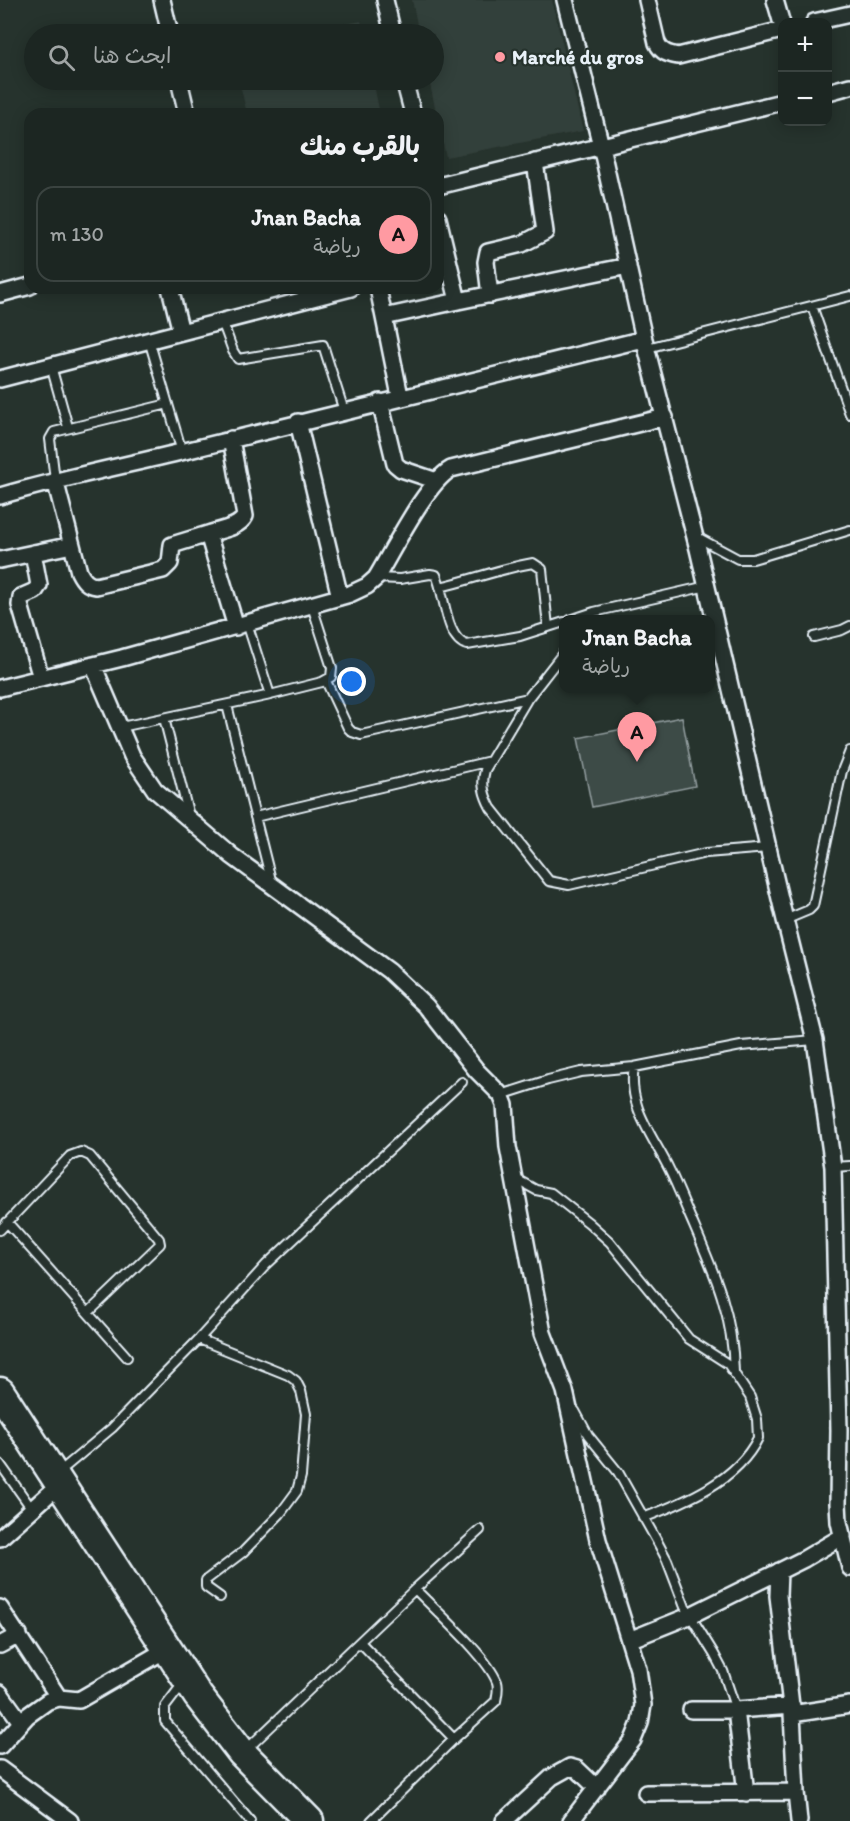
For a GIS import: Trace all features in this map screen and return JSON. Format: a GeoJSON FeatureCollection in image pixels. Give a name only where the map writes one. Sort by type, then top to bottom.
{"type":"FeatureCollection","features":[{"type":"Feature","properties":{"kind":"highway"},"geometry":{"type":"LineString","coordinates":[[0,1392],[45,1493],[242,1754],[309,1821]]}},
{"type":"Feature","properties":{"kind":"highway"},"geometry":{"type":"LineString","coordinates":[[0,1418],[45,1493],[178,1690],[234,1763],[288,1821]]}},
{"type":"Feature","properties":{"kind":"street"},"geometry":{"type":"LineString","coordinates":[[162,0],[168,24]]}},
{"type":"Feature","properties":{"kind":"street"},"geometry":{"type":"LineString","coordinates":[[385,0],[391,24]]}},
{"type":"Feature","properties":{"kind":"street"},"geometry":{"type":"LineString","coordinates":[[565,0],[601,146],[645,344],[714,615]]}},
{"type":"Feature","properties":{"kind":"street"},"geometry":{"type":"LineString","coordinates":[[647,0],[657,44],[666,54],[678,56],[778,31]]}},
{"type":"Feature","properties":{"kind":"street"},"geometry":{"type":"LineString","coordinates":[[775,0],[781,18]]}},
{"type":"Feature","properties":{"kind":"street"},"geometry":{"type":"LineString","coordinates":[[832,18],[850,14]]}},
{"type":"Feature","properties":{"kind":"street"},"geometry":{"type":"LineString","coordinates":[[832,91],[850,86]]}},
{"type":"Feature","properties":{"kind":"street"},"geometry":{"type":"LineString","coordinates":[[181,90],[186,108]]}},
{"type":"Feature","properties":{"kind":"street"},"geometry":{"type":"LineString","coordinates":[[406,90],[411,108]]}},
{"type":"Feature","properties":{"kind":"street"},"geometry":{"type":"LineString","coordinates":[[444,185],[778,103]]}},
{"type":"Feature","properties":{"kind":"street"},"geometry":{"type":"LineString","coordinates":[[490,295],[486,262],[488,252],[522,244],[545,232],[535,162]]}},
{"type":"Feature","properties":{"kind":"street"},"geometry":{"type":"LineString","coordinates":[[444,244],[458,301]]}},
{"type":"Feature","properties":{"kind":"street"},"geometry":{"type":"LineString","coordinates":[[384,317],[628,266]]}},
{"type":"Feature","properties":{"kind":"street"},"geometry":{"type":"LineString","coordinates":[[0,294],[24,288]]}},
{"type":"Feature","properties":{"kind":"street"},"geometry":{"type":"LineString","coordinates":[[172,294],[181,332]]}},
{"type":"Feature","properties":{"kind":"street"},"geometry":{"type":"LineString","coordinates":[[0,379],[328,294]]}},
{"type":"Feature","properties":{"kind":"street"},"geometry":{"type":"LineString","coordinates":[[379,294],[400,396]]}},
{"type":"Feature","properties":{"kind":"street"},"geometry":{"type":"LineString","coordinates":[[0,496],[55,480],[182,452],[400,396],[645,344]]}},
{"type":"Feature","properties":{"kind":"street"},"geometry":{"type":"LineString","coordinates":[[380,402],[395,464],[400,469],[437,481]]}},
{"type":"Feature","properties":{"kind":"street"},"geometry":{"type":"LineString","coordinates":[[0,688],[312,606],[367,586],[376,578],[443,473],[462,465],[665,417]]}},
{"type":"Feature","properties":{"kind":"street"},"geometry":{"type":"LineString","coordinates":[[298,422],[340,597]]}},
{"type":"Feature","properties":{"kind":"street"},"geometry":{"type":"LineString","coordinates":[[55,480],[81,577],[88,584],[96,585],[163,570],[170,563],[172,544],[238,524],[244,520],[231,439]]}},
{"type":"Feature","properties":{"kind":"street"},"geometry":{"type":"LineString","coordinates":[[208,534],[241,625]]}},
{"type":"Feature","properties":{"kind":"street"},"geometry":{"type":"LineString","coordinates":[[0,560],[72,544]]}},
{"type":"Feature","properties":{"kind":"street"},"geometry":{"type":"LineString","coordinates":[[33,553],[39,585],[35,591],[21,597],[20,605],[41,678]]}},
{"type":"Feature","properties":{"kind":"street"},"geometry":{"type":"LineString","coordinates":[[715,620],[784,920],[815,1040],[833,1167],[844,1430],[844,1526],[849,1561]]}},
{"type":"Feature","properties":{"kind":"street"},"geometry":{"type":"LineString","coordinates":[[93,665],[132,756],[141,773],[155,790],[231,856],[389,971],[426,1006],[477,1071],[501,1095],[506,1105],[508,1147],[516,1179],[543,1333],[565,1390],[598,1540],[638,1669],[644,1705],[633,1740],[571,1821]]}},
{"type":"Feature","properties":{"kind":"street"},"geometry":{"type":"LineString","coordinates":[[0,1538],[45,1493]]}},
{"type":"Feature","properties":{"kind":"street"},"geometry":{"type":"LineString","coordinates":[[629,1640],[689,1616],[778,1571],[844,1526]]}},
{"type":"Feature","properties":{"kind":"street"},"geometry":{"type":"LineString","coordinates":[[778,1571],[778,1596],[792,1710],[795,1792],[799,1821]]}},
{"type":"Feature","properties":{"kind":"street"},"geometry":{"type":"LineString","coordinates":[[0,1608],[59,1698]]}},
{"type":"Feature","properties":{"kind":"street"},"geometry":{"type":"LineString","coordinates":[[0,1645],[19,1635]]}},
{"type":"Feature","properties":{"kind":"street"},"geometry":{"type":"LineString","coordinates":[[0,1746],[27,1716],[48,1701],[59,1698],[79,1700],[155,1656]]}},
{"type":"Feature","properties":{"kind":"street"},"geometry":{"type":"LineString","coordinates":[[0,1693],[21,1722]]}},
{"type":"Feature","properties":{"kind":"street"},"geometry":{"type":"LineString","coordinates":[[691,1710],[792,1710],[850,1705]]}},
{"type":"Feature","properties":{"kind":"street"},"geometry":{"type":"LineString","coordinates":[[736,1710],[746,1793]]}},
{"type":"Feature","properties":{"kind":"street"},"geometry":{"type":"LineString","coordinates":[[504,1821],[552,1777],[570,1767],[577,1769],[597,1788]]}},
{"type":"Feature","properties":{"kind":"street"},"geometry":{"type":"LineString","coordinates":[[0,1769],[70,1821]]}},
{"type":"Feature","properties":{"kind":"street"},"geometry":{"type":"LineString","coordinates":[[646,1793],[795,1792]]}},
{"type":"Feature","properties":{"kind":"lane"},"geometry":{"type":"LineString","coordinates":[[645,344],[850,296]]}},
{"type":"Feature","properties":{"kind":"lane"},"geometry":{"type":"LineString","coordinates":[[812,306],[850,414]]}},
{"type":"Feature","properties":{"kind":"lane"},"geometry":{"type":"LineString","coordinates":[[222,321],[238,359],[324,346],[344,411]]}},
{"type":"Feature","properties":{"kind":"lane"},"geometry":{"type":"LineString","coordinates":[[149,340],[182,452]]}},
{"type":"Feature","properties":{"kind":"lane"},"geometry":{"type":"LineString","coordinates":[[51,366],[68,427]]}},
{"type":"Feature","properties":{"kind":"lane"},"geometry":{"type":"LineString","coordinates":[[55,480],[50,439],[54,432],[168,404]]}},
{"type":"Feature","properties":{"kind":"lane"},"geometry":{"type":"LineString","coordinates":[[695,536],[738,559],[753,559],[850,530]]}},
{"type":"Feature","properties":{"kind":"lane"},"geometry":{"type":"LineString","coordinates":[[440,587],[514,566],[533,563],[542,569],[548,627]]}},
{"type":"Feature","properties":{"kind":"lane"},"geometry":{"type":"LineString","coordinates":[[376,578],[400,579],[433,574],[438,578],[449,622],[454,634],[462,644],[520,636],[559,624]]}},
{"type":"Feature","properties":{"kind":"lane"},"geometry":{"type":"LineString","coordinates":[[585,615],[707,586]]}},
{"type":"Feature","properties":{"kind":"lane"},"geometry":{"type":"LineString","coordinates":[[120,728],[326,681],[333,675],[332,668],[312,606]]}},
{"type":"Feature","properties":{"kind":"lane"},"geometry":{"type":"LineString","coordinates":[[241,625],[270,695]]}},
{"type":"Feature","properties":{"kind":"lane"},"geometry":{"type":"LineString","coordinates":[[814,637],[850,626]]}},
{"type":"Feature","properties":{"kind":"lane"},"geometry":{"type":"LineString","coordinates":[[559,658],[528,698],[490,761],[482,779],[486,798],[491,808],[549,881],[569,885],[706,853],[768,848]]}},
{"type":"Feature","properties":{"kind":"lane"},"geometry":{"type":"LineString","coordinates":[[326,681],[348,728],[361,735],[528,698]]}},
{"type":"Feature","properties":{"kind":"lane"},"geometry":{"type":"LineString","coordinates":[[227,705],[273,888]]}},
{"type":"Feature","properties":{"kind":"lane"},"geometry":{"type":"LineString","coordinates":[[164,718],[190,820]]}},
{"type":"Feature","properties":{"kind":"lane"},"geometry":{"type":"LineString","coordinates":[[784,920],[809,910],[813,906],[839,782],[850,751]]}},
{"type":"Feature","properties":{"kind":"lane"},"geometry":{"type":"LineString","coordinates":[[255,817],[490,761]]}},
{"type":"Feature","properties":{"kind":"lane"},"geometry":{"type":"LineString","coordinates":[[501,1095],[566,1075],[634,1067],[741,1046],[815,1040]]}},
{"type":"Feature","properties":{"kind":"lane"},"geometry":{"type":"LineString","coordinates":[[634,1067],[633,1089],[637,1106],[645,1126],[669,1168],[717,1278],[732,1335],[734,1373]]}},
{"type":"Feature","properties":{"kind":"lane"},"geometry":{"type":"LineString","coordinates":[[0,1464],[45,1493],[199,1339],[266,1265],[462,1082]]}},
{"type":"Feature","properties":{"kind":"lane"},"geometry":{"type":"LineString","coordinates":[[0,1230],[70,1156],[81,1152],[90,1156],[159,1239],[160,1244],[88,1313]]}},
{"type":"Feature","properties":{"kind":"lane"},"geometry":{"type":"LineString","coordinates":[[833,1167],[850,1166]]}},
{"type":"Feature","properties":{"kind":"lane"},"geometry":{"type":"LineString","coordinates":[[516,1179],[536,1190],[551,1193],[589,1222],[610,1242],[689,1339],[728,1364],[750,1397],[759,1430],[755,1443],[729,1474],[680,1504],[643,1518]]}},
{"type":"Feature","properties":{"kind":"lane"},"geometry":{"type":"LineString","coordinates":[[7,1222],[128,1358]]}},
{"type":"Feature","properties":{"kind":"lane"},"geometry":{"type":"LineString","coordinates":[[199,1339],[288,1375],[301,1391],[306,1414],[301,1476],[297,1491],[287,1506],[243,1552],[206,1580],[206,1587],[220,1597]]}},
{"type":"Feature","properties":{"kind":"lane"},"geometry":{"type":"LineString","coordinates":[[565,1390],[588,1435],[618,1472],[667,1560],[689,1616],[714,1654],[729,1685],[736,1710]]}},
{"type":"Feature","properties":{"kind":"lane"},"geometry":{"type":"LineString","coordinates":[[242,1754],[480,1530]]}},
{"type":"Feature","properties":{"kind":"lane"},"geometry":{"type":"LineString","coordinates":[[371,1821],[496,1701],[498,1684],[487,1664],[415,1589]]}},
{"type":"Feature","properties":{"kind":"lane"},"geometry":{"type":"LineString","coordinates":[[360,1642],[454,1740]]}},
{"type":"Feature","properties":{"kind":"lane"},"geometry":{"type":"LineString","coordinates":[[178,1690],[165,1707],[163,1716],[165,1721],[250,1821]]}},
{"type":"Feature","properties":{"kind":"shaded area","name":"Marché du gros"},"geometry":{"type":"Polygon","coordinates":[[[412,0],[552,0],[583,131],[446,157],[444,108],[435,108],[431,90],[444,90],[444,24],[417,24],[412,0]]]}},
{"type":"Feature","properties":{"kind":"shaded area"},"geometry":{"type":"Polygon","coordinates":[[[361,21],[362,24],[345,24],[361,21]]]}},
{"type":"Feature","properties":{"kind":"shaded area"},"geometry":{"type":"Polygon","coordinates":[[[241,90],[375,90],[379,108],[246,108],[241,90]]]}},
{"type":"Feature","properties":{"kind":"shaded area"},"geometry":{"type":"Polygon","coordinates":[[[682,717],[695,786],[592,807],[578,738],[682,717]]]}},
{"type":"Feature","properties":{"kind":"place","name":"Marché du gros"},"geometry":{"type":"Point","coordinates":[500,57]}},
{"type":"Feature","properties":{"kind":"place","name":"Jnan Bacha"},"geometry":{"type":"Point","coordinates":[637,762]}}]}
